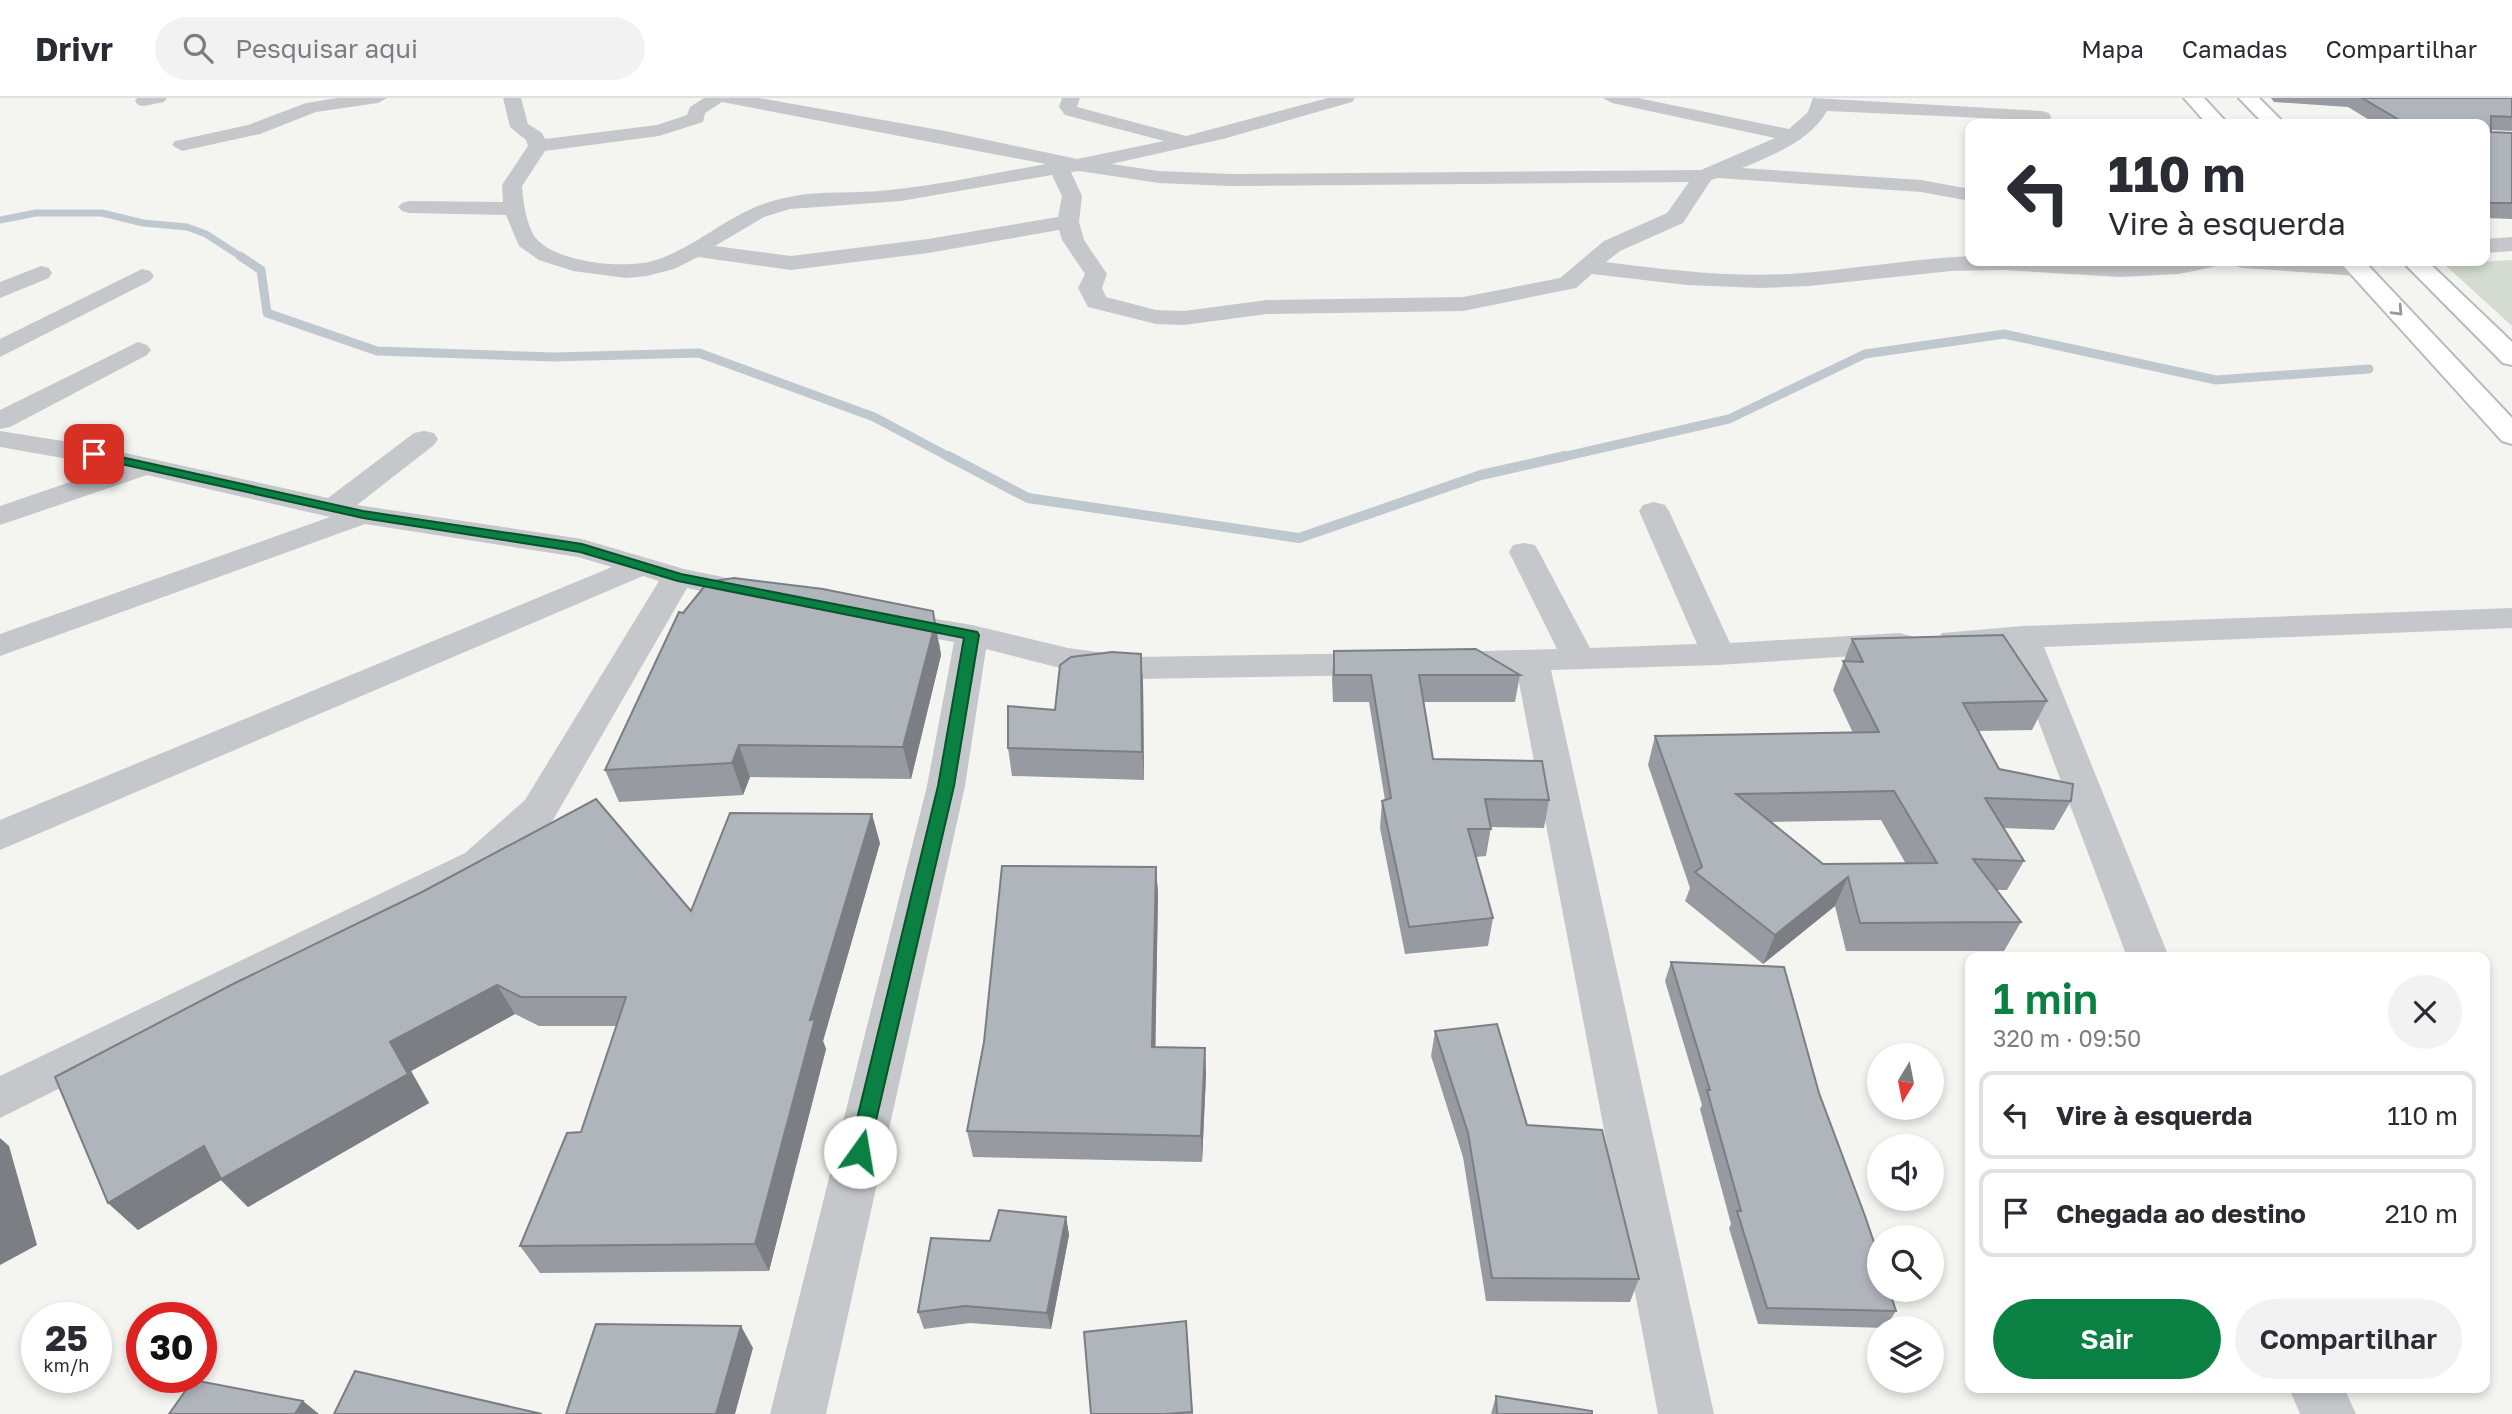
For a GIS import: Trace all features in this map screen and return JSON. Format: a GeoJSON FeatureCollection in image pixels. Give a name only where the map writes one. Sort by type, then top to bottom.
{"type":"FeatureCollection","features":[{"type":"Feature","properties":{"kind":"main road"},"geometry":{"type":"LineString","coordinates":[[2193,98],[2213,119]]}},
{"type":"Feature","properties":{"kind":"main road"},"geometry":{"type":"LineString","coordinates":[[2248,98],[2270,119]]}},
{"type":"Feature","properties":{"kind":"main road"},"geometry":{"type":"LineString","coordinates":[[2356,266],[2512,435]]}},
{"type":"Feature","properties":{"kind":"main road"},"geometry":{"type":"LineString","coordinates":[[2419,266],[2512,357]]}},
{"type":"Feature","properties":{"kind":"street"},"geometry":{"type":"LineString","coordinates":[[182,145],[253,130],[312,107],[378,98]]}},
{"type":"Feature","properties":{"kind":"street"},"geometry":{"type":"LineString","coordinates":[[512,98],[519,127],[535,137],[538,146],[524,172],[512,185],[515,209],[527,241],[555,260],[576,266],[628,271],[649,270],[664,265],[770,207],[788,203],[902,195],[1069,167],[1188,141],[1346,98]]}},
{"type":"Feature","properties":{"kind":"street"},"geometry":{"type":"LineString","coordinates":[[538,146],[659,130],[696,118],[696,111],[716,98]]}},
{"type":"Feature","properties":{"kind":"street"},"geometry":{"type":"LineString","coordinates":[[729,98],[945,137],[1069,167],[1159,177],[1231,180],[1709,174],[1922,186],[1965,194]]}},
{"type":"Feature","properties":{"kind":"street"},"geometry":{"type":"LineString","coordinates":[[789,109],[821,98]]}},
{"type":"Feature","properties":{"kind":"street"},"geometry":{"type":"LineString","coordinates":[[1071,98],[1068,107],[1071,111],[1188,141]]}},
{"type":"Feature","properties":{"kind":"street"},"geometry":{"type":"LineString","coordinates":[[1612,98],[1790,135]]}},
{"type":"Feature","properties":{"kind":"street"},"geometry":{"type":"LineString","coordinates":[[2023,98],[2044,119]]}},
{"type":"Feature","properties":{"kind":"street"},"geometry":{"type":"LineString","coordinates":[[1069,167],[1072,196],[1068,222],[1073,240],[1096,274],[1090,288],[1096,302],[1156,317],[1184,318],[1267,307],[1463,304],[1568,283],[1612,246],[1675,218],[1709,174],[1741,162],[1790,135],[1816,115],[1821,101],[2024,119]]}},
{"type":"Feature","properties":{"kind":"street"},"geometry":{"type":"LineString","coordinates":[[409,207],[515,209]]}},
{"type":"Feature","properties":{"kind":"street"},"geometry":{"type":"LineString","coordinates":[[692,249],[762,261],[791,262],[928,246],[1068,222]]}},
{"type":"Feature","properties":{"kind":"street"},"geometry":{"type":"LineString","coordinates":[[2490,246],[2512,244]]}},
{"type":"Feature","properties":{"kind":"street"},"geometry":{"type":"LineString","coordinates":[[1590,267],[1685,279],[1776,281],[1937,263],[1965,263]]}},
{"type":"Feature","properties":{"kind":"street"},"geometry":{"type":"LineString","coordinates":[[2053,266],[2126,271],[2178,266]]}},
{"type":"Feature","properties":{"kind":"street"},"geometry":{"type":"LineString","coordinates":[[0,291],[41,273]]}},
{"type":"Feature","properties":{"kind":"street"},"geometry":{"type":"LineString","coordinates":[[0,349],[142,276]]}},
{"type":"Feature","properties":{"kind":"street"},"geometry":{"type":"LineString","coordinates":[[2,435],[138,351]]}},
{"type":"Feature","properties":{"kind":"street"},"geometry":{"type":"LineString","coordinates":[[2,435],[348,511],[582,548],[678,577],[783,599]]}},
{"type":"Feature","properties":{"kind":"street"},"geometry":{"type":"LineString","coordinates":[[0,646],[348,511],[424,439]]}},
{"type":"Feature","properties":{"kind":"street"},"geometry":{"type":"LineString","coordinates":[[0,516],[141,467]]}},
{"type":"Feature","properties":{"kind":"street"},"geometry":{"type":"LineString","coordinates":[[1654,511],[1718,654]]}},
{"type":"Feature","properties":{"kind":"street"},"geometry":{"type":"LineString","coordinates":[[1524,552],[1579,659]]}},
{"type":"Feature","properties":{"kind":"street"},"geometry":{"type":"LineString","coordinates":[[0,836],[641,566]]}},
{"type":"Feature","properties":{"kind":"street"},"geometry":{"type":"LineString","coordinates":[[0,1098],[479,863],[540,810],[678,577]]}},
{"type":"Feature","properties":{"kind":"street"},"geometry":{"type":"LineString","coordinates":[[862,615],[972,635],[1068,659],[1137,668],[1532,662],[2023,636],[2510,617]]}},
{"type":"Feature","properties":{"kind":"street"},"geometry":{"type":"LineString","coordinates":[[798,1414],[946,786],[972,635]]}},
{"type":"Feature","properties":{"kind":"street"},"geometry":{"type":"LineString","coordinates":[[2023,636],[2146,952]]}},
{"type":"Feature","properties":{"kind":"street"},"geometry":{"type":"LineString","coordinates":[[1532,662],[1686,1414]]}},
{"type":"Feature","properties":{"kind":"street"},"geometry":{"type":"LineString","coordinates":[[2318,1393],[2328,1414]]}},
{"type":"Feature","properties":{"kind":"shaded area"},"geometry":{"type":"Polygon","coordinates":[[[2512,260],[2512,326],[2446,266],[2490,266],[2490,261],[2512,260]]]}},
{"type":"Feature","properties":{"kind":"building"},"geometry":{"type":"Polygon","coordinates":[[[2362,98],[2512,98],[2512,117],[2491,116],[2491,132],[2512,133],[2512,203],[2490,203],[2490,119],[2398,119],[2362,98]]]}},
{"type":"Feature","properties":{"kind":"building"},"geometry":{"type":"Polygon","coordinates":[[[734,578],[823,589],[933,611],[935,624],[903,747],[739,745],[732,763],[605,770],[679,612],[683,613],[708,582],[734,578]]]}},
{"type":"Feature","properties":{"kind":"building"},"geometry":{"type":"Polygon","coordinates":[[[2003,635],[2047,701],[1963,703],[1999,769],[2073,784],[2071,801],[1985,798],[2024,861],[1973,859],[2021,922],[1860,923],[1848,877],[1775,935],[1695,872],[1702,867],[1655,736],[1879,732],[1843,661],[1863,662],[1852,639],[2003,635]],[[1894,791],[1736,794],[1823,864],[1937,863],[1894,791]]]}},
{"type":"Feature","properties":{"kind":"building"},"geometry":{"type":"Polygon","coordinates":[[[1476,649],[1520,675],[1419,675],[1433,759],[1542,761],[1549,800],[1485,799],[1491,829],[1468,829],[1493,918],[1409,927],[1382,801],[1391,798],[1371,675],[1334,675],[1334,651],[1476,649]]]}},
{"type":"Feature","properties":{"kind":"building"},"geometry":{"type":"Polygon","coordinates":[[[1112,652],[1141,654],[1142,752],[1008,748],[1008,706],[1055,710],[1060,665],[1071,657],[1112,652]]]}},
{"type":"Feature","properties":{"kind":"building"},"geometry":{"type":"Polygon","coordinates":[[[596,799],[691,911],[730,813],[872,814],[810,1020],[815,1019],[755,1244],[520,1246],[567,1133],[581,1132],[626,997],[521,997],[497,985],[390,1042],[408,1074],[221,1179],[204,1146],[108,1203],[55,1077],[235,983],[422,892],[596,799]]]}},
{"type":"Feature","properties":{"kind":"building"},"geometry":{"type":"Polygon","coordinates":[[[1002,866],[1156,867],[1152,1047],[1205,1048],[1201,1136],[967,1131],[984,1042],[1002,866]]]}},
{"type":"Feature","properties":{"kind":"building"},"geometry":{"type":"Polygon","coordinates":[[[1671,962],[1784,967],[1819,1093],[1868,1225],[1867,1302],[1893,1302],[1896,1311],[1767,1308],[1737,1211],[1741,1211],[1707,1090],[1710,1090],[1671,962]]]}},
{"type":"Feature","properties":{"kind":"building"},"geometry":{"type":"Polygon","coordinates":[[[1497,1024],[1527,1125],[1602,1130],[1639,1279],[1492,1278],[1468,1133],[1435,1031],[1497,1024]]]}},
{"type":"Feature","properties":{"kind":"building"},"geometry":{"type":"Polygon","coordinates":[[[999,1210],[1066,1217],[1047,1313],[965,1306],[918,1312],[931,1238],[990,1241],[999,1210]]]}},
{"type":"Feature","properties":{"kind":"building"},"geometry":{"type":"Polygon","coordinates":[[[1186,1321],[1192,1412],[1091,1414],[1084,1332],[1186,1321]]]}},
{"type":"Feature","properties":{"kind":"building"},"geometry":{"type":"Polygon","coordinates":[[[596,1324],[741,1326],[716,1414],[566,1414],[596,1324]]]}},
{"type":"Feature","properties":{"kind":"building"},"geometry":{"type":"Polygon","coordinates":[[[355,1371],[542,1414],[334,1414],[355,1371]]]}},
{"type":"Feature","properties":{"kind":"building"},"geometry":{"type":"Polygon","coordinates":[[[217,1385],[303,1401],[295,1414],[169,1414],[184,1393],[217,1393],[217,1385]]]}},
{"type":"Feature","properties":{"kind":"building"},"geometry":{"type":"Polygon","coordinates":[[[1496,1396],[1592,1411],[1592,1414],[1497,1414],[1496,1396]]]}},
{"type":"Feature","properties":{"kind":"waterway"},"geometry":{"type":"LineString","coordinates":[[0,220],[36,213],[102,213],[143,223],[187,227],[206,234],[243,258]]}},
{"type":"Feature","properties":{"kind":"waterway"},"geometry":{"type":"LineString","coordinates":[[243,258],[261,270],[267,313],[377,351],[554,357],[699,353],[874,417],[951,458]]}},
{"type":"Feature","properties":{"kind":"waterway"},"geometry":{"type":"LineString","coordinates":[[1558,458],[1729,419],[1865,354],[2004,334],[2216,380],[2369,369]]}},
{"type":"Feature","properties":{"kind":"waterway"},"geometry":{"type":"LineString","coordinates":[[948,456],[1028,498],[1299,538],[1481,475],[1565,456]]}},
{"type":"Feature","properties":{"kind":"route"},"geometry":{"type":"LineString","coordinates":[[94,454],[141,467],[363,514],[582,548],[678,577],[888,621],[972,635],[946,786],[860,1152]]}}]}
